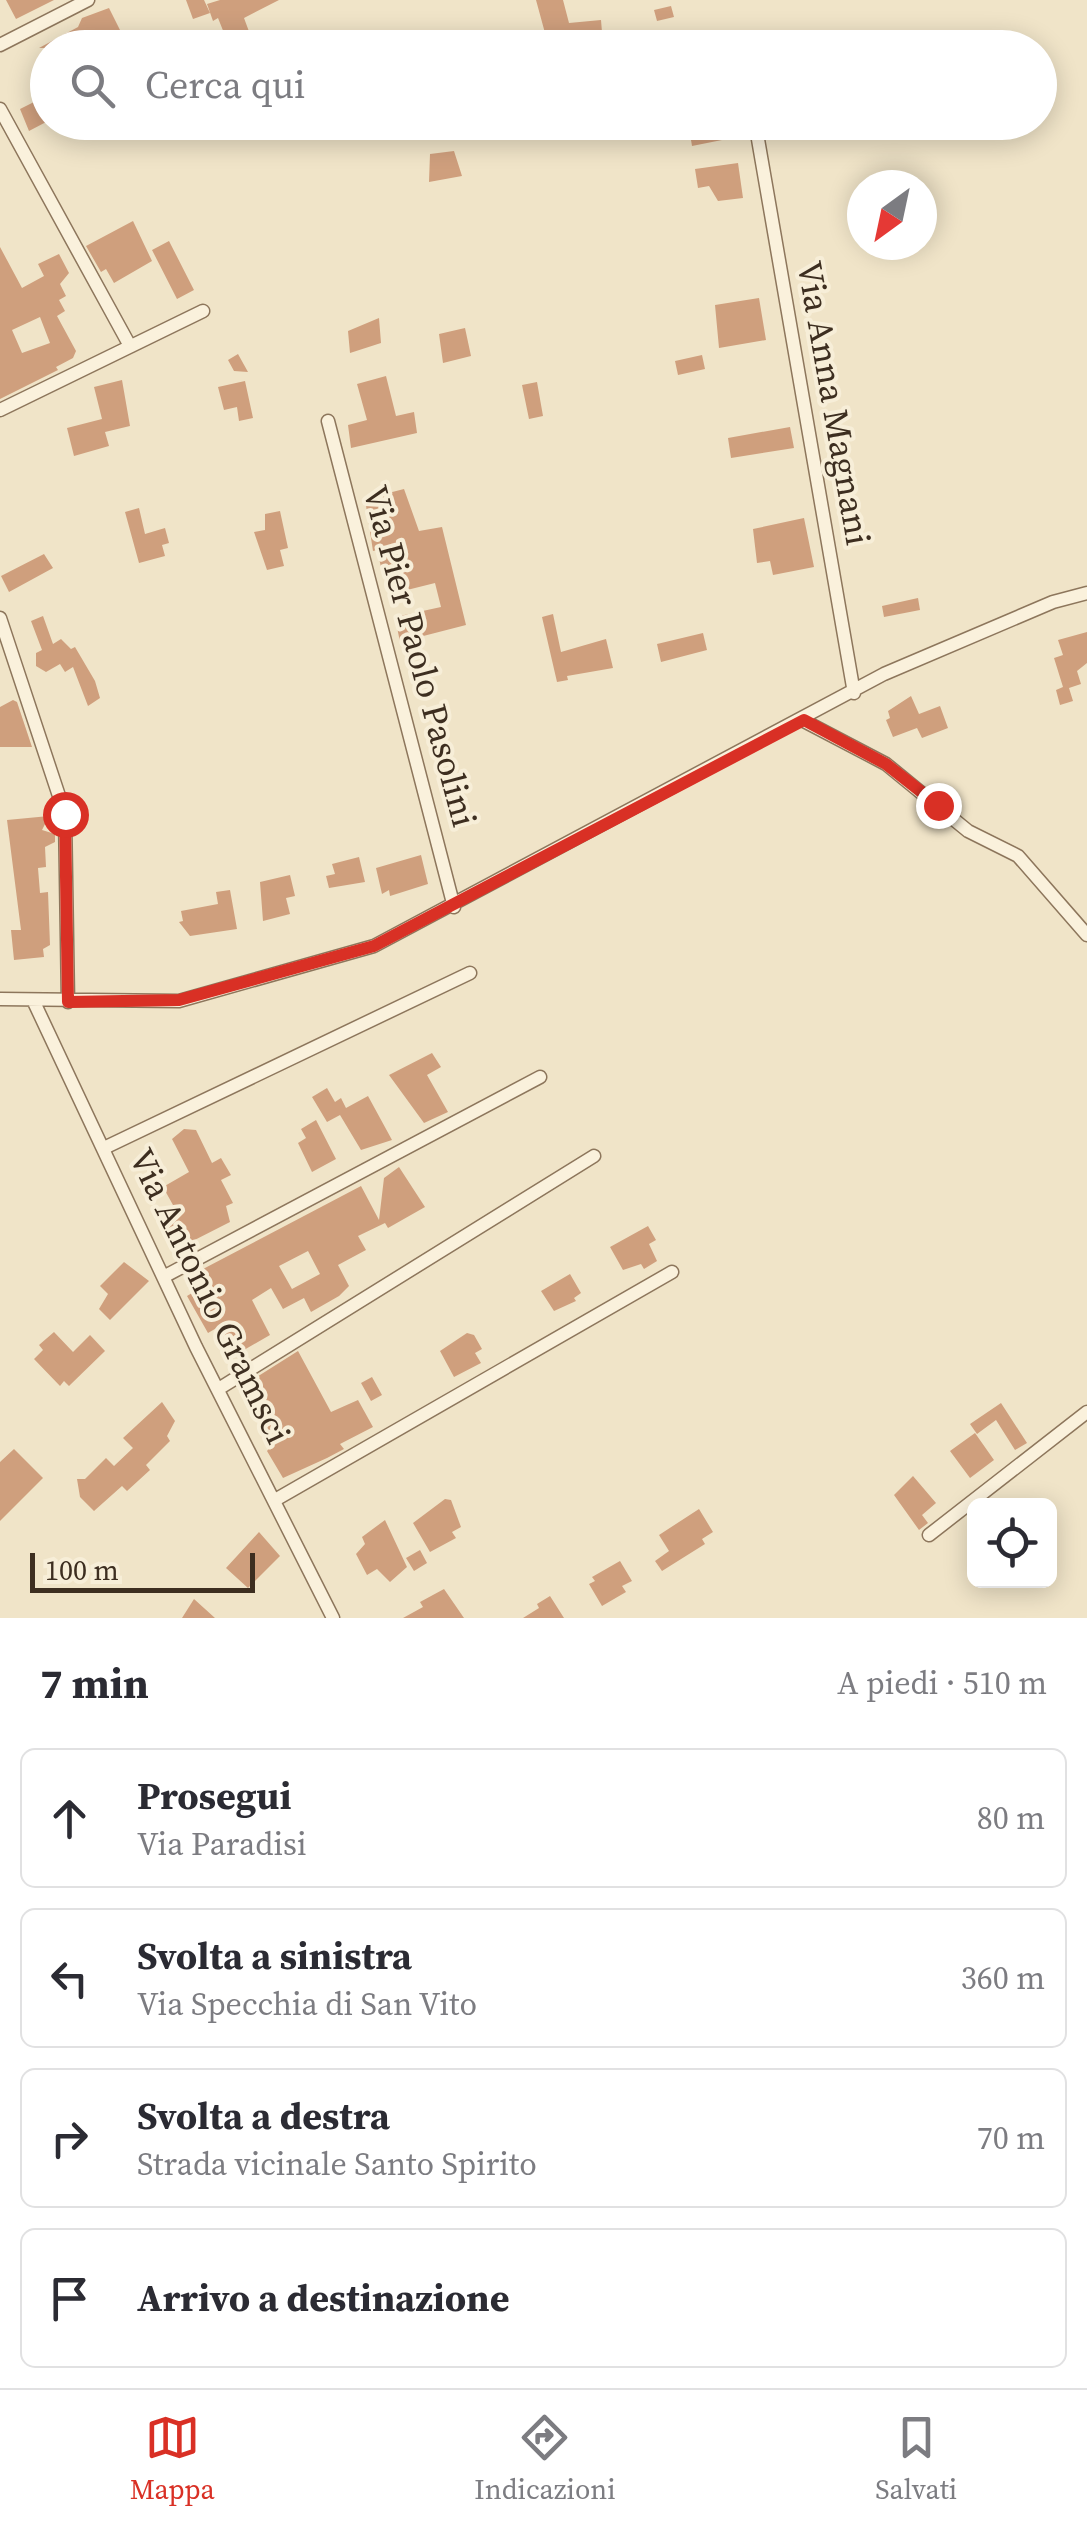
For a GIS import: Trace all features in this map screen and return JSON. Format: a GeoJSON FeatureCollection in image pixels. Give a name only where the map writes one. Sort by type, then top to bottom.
{"type":"FeatureCollection","features":[{"type":"Feature","properties":{"kind":"street"},"geometry":{"type":"LineString","coordinates":[[0,45],[88,0]]}},
{"type":"Feature","properties":{"kind":"street"},"geometry":{"type":"LineString","coordinates":[[0,110],[130,346]]}},
{"type":"Feature","properties":{"kind":"street","name":"Via Anna Magnani"},"geometry":{"type":"LineString","coordinates":[[757,140],[854,693]]}},
{"type":"Feature","properties":{"kind":"street"},"geometry":{"type":"LineString","coordinates":[[0,410],[203,311]]}},
{"type":"Feature","properties":{"kind":"street","name":"Via Pier Paolo Pasolini"},"geometry":{"type":"LineString","coordinates":[[328,421],[454,907]]}},
{"type":"Feature","properties":{"kind":"street"},"geometry":{"type":"LineString","coordinates":[[0,999],[179,1000],[374,946],[901,667],[1053,602],[1087,593]]}},
{"type":"Feature","properties":{"kind":"street"},"geometry":{"type":"LineString","coordinates":[[0,618],[65,814],[68,1002]]}},
{"type":"Feature","properties":{"kind":"street"},"geometry":{"type":"LineString","coordinates":[[804,720],[886,764],[968,832],[1018,856],[1087,935]]}},
{"type":"Feature","properties":{"kind":"street"},"geometry":{"type":"LineString","coordinates":[[104,1148],[470,973]]}},
{"type":"Feature","properties":{"kind":"street","name":"Via Antonio Gramsci"},"geometry":{"type":"LineString","coordinates":[[34,1000],[196,1347],[333,1618]]}},
{"type":"Feature","properties":{"kind":"street"},"geometry":{"type":"LineString","coordinates":[[165,1276],[540,1077]]}},
{"type":"Feature","properties":{"kind":"street"},"geometry":{"type":"LineString","coordinates":[[220,1388],[594,1156]]}},
{"type":"Feature","properties":{"kind":"street"},"geometry":{"type":"LineString","coordinates":[[276,1500],[672,1272]]}},
{"type":"Feature","properties":{"kind":"street"},"geometry":{"type":"LineString","coordinates":[[929,1535],[1087,1412]]}},
{"type":"Feature","properties":{"kind":"building"},"geometry":{"type":"Polygon","coordinates":[[[6,0],[54,0],[16,19],[6,0]]]}},
{"type":"Feature","properties":{"kind":"building"},"geometry":{"type":"Polygon","coordinates":[[[186,0],[204,0],[210,13],[193,19],[186,0]]]}},
{"type":"Feature","properties":{"kind":"building"},"geometry":{"type":"Polygon","coordinates":[[[220,0],[279,0],[244,18],[248,30],[223,30],[218,18],[213,21],[207,4],[220,0]]]}},
{"type":"Feature","properties":{"kind":"building"},"geometry":{"type":"Polygon","coordinates":[[[536,0],[563,0],[569,23],[601,20],[602,30],[544,30],[536,0]]]}},
{"type":"Feature","properties":{"kind":"building"},"geometry":{"type":"Polygon","coordinates":[[[671,6],[674,17],[657,21],[654,10],[671,6]]]}},
{"type":"Feature","properties":{"kind":"building"},"geometry":{"type":"Polygon","coordinates":[[[109,8],[120,30],[72,30],[82,18],[109,8]]]}},
{"type":"Feature","properties":{"kind":"building"},"geometry":{"type":"Polygon","coordinates":[[[30,104],[29,131],[20,109],[30,104]]]}},
{"type":"Feature","properties":{"kind":"building"},"geometry":{"type":"Polygon","coordinates":[[[691,140],[722,140],[692,146],[691,140]]]}},
{"type":"Feature","properties":{"kind":"building"},"geometry":{"type":"Polygon","coordinates":[[[454,151],[462,176],[429,182],[430,154],[454,151]]]}},
{"type":"Feature","properties":{"kind":"building"},"geometry":{"type":"Polygon","coordinates":[[[738,163],[743,198],[718,201],[709,186],[698,188],[695,169],[738,163]]]}},
{"type":"Feature","properties":{"kind":"building"},"geometry":{"type":"Polygon","coordinates":[[[133,221],[152,261],[114,283],[106,269],[101,272],[86,246],[133,221]]]}},
{"type":"Feature","properties":{"kind":"building"},"geometry":{"type":"Polygon","coordinates":[[[169,241],[194,290],[177,299],[152,250],[169,241]]]}},
{"type":"Feature","properties":{"kind":"building"},"geometry":{"type":"Polygon","coordinates":[[[0,247],[22,288],[44,276],[38,264],[59,254],[69,273],[60,284],[66,296],[59,300],[65,311],[57,316],[76,351],[73,358],[56,367],[58,370],[0,399],[0,247]],[[40,317],[12,330],[22,353],[50,343],[40,317]]]}},
{"type":"Feature","properties":{"kind":"building"},"geometry":{"type":"Polygon","coordinates":[[[759,298],[766,340],[719,348],[715,305],[759,298]]]}},
{"type":"Feature","properties":{"kind":"building"},"geometry":{"type":"Polygon","coordinates":[[[379,318],[381,343],[350,353],[348,331],[379,318]]]}},
{"type":"Feature","properties":{"kind":"building"},"geometry":{"type":"Polygon","coordinates":[[[465,328],[471,356],[443,363],[439,334],[465,328]]]}},
{"type":"Feature","properties":{"kind":"building"},"geometry":{"type":"Polygon","coordinates":[[[238,354],[248,372],[234,371],[228,360],[238,354]]]}},
{"type":"Feature","properties":{"kind":"building"},"geometry":{"type":"Polygon","coordinates":[[[702,355],[705,369],[678,375],[675,361],[702,355]]]}},
{"type":"Feature","properties":{"kind":"building"},"geometry":{"type":"Polygon","coordinates":[[[386,376],[396,416],[414,412],[417,433],[351,448],[348,425],[367,420],[357,384],[386,376]]]}},
{"type":"Feature","properties":{"kind":"building"},"geometry":{"type":"Polygon","coordinates":[[[122,380],[130,426],[105,432],[109,446],[74,456],[67,428],[102,419],[94,387],[122,380]]]}},
{"type":"Feature","properties":{"kind":"building"},"geometry":{"type":"Polygon","coordinates":[[[245,381],[253,418],[239,421],[237,407],[224,410],[218,387],[245,381]]]}},
{"type":"Feature","properties":{"kind":"building"},"geometry":{"type":"Polygon","coordinates":[[[537,382],[543,416],[529,419],[522,385],[537,382]]]}},
{"type":"Feature","properties":{"kind":"building"},"geometry":{"type":"Polygon","coordinates":[[[790,427],[794,448],[731,458],[728,438],[790,427]]]}},
{"type":"Feature","properties":{"kind":"building"},"geometry":{"type":"Polygon","coordinates":[[[404,489],[419,531],[442,527],[466,625],[400,642],[395,617],[441,607],[435,583],[399,592],[392,564],[381,567],[377,550],[373,551],[365,499],[404,489]]]}},
{"type":"Feature","properties":{"kind":"building"},"geometry":{"type":"Polygon","coordinates":[[[139,508],[145,534],[165,528],[169,543],[162,545],[165,556],[139,563],[125,512],[139,508]]]}},
{"type":"Feature","properties":{"kind":"building"},"geometry":{"type":"Polygon","coordinates":[[[280,511],[288,548],[280,550],[284,566],[267,570],[254,532],[265,530],[265,514],[280,511]]]}},
{"type":"Feature","properties":{"kind":"building"},"geometry":{"type":"Polygon","coordinates":[[[804,518],[814,567],[773,575],[770,561],[757,563],[753,529],[804,518]]]}},
{"type":"Feature","properties":{"kind":"building"},"geometry":{"type":"Polygon","coordinates":[[[44,554],[53,568],[9,592],[1,576],[44,554]]]}},
{"type":"Feature","properties":{"kind":"building"},"geometry":{"type":"Polygon","coordinates":[[[918,598],[920,610],[884,617],[882,606],[918,598]]]}},
{"type":"Feature","properties":{"kind":"building"},"geometry":{"type":"Polygon","coordinates":[[[553,614],[561,652],[606,639],[613,668],[567,676],[568,680],[557,682],[542,617],[553,614]]]}},
{"type":"Feature","properties":{"kind":"building"},"geometry":{"type":"Polygon","coordinates":[[[43,616],[53,644],[61,639],[71,649],[75,647],[95,681],[100,698],[88,706],[73,667],[65,672],[60,664],[46,672],[36,666],[36,653],[42,650],[31,621],[43,616]]]}},
{"type":"Feature","properties":{"kind":"building"},"geometry":{"type":"Polygon","coordinates":[[[1087,632],[1087,663],[1077,671],[1081,684],[1069,688],[1073,701],[1060,705],[1056,690],[1063,687],[1054,658],[1063,655],[1058,640],[1087,632]]]}},
{"type":"Feature","properties":{"kind":"building"},"geometry":{"type":"Polygon","coordinates":[[[703,633],[707,650],[661,662],[657,644],[703,633]]]}},
{"type":"Feature","properties":{"kind":"building"},"geometry":{"type":"Polygon","coordinates":[[[911,696],[919,714],[940,706],[948,728],[922,738],[917,728],[893,737],[886,720],[890,718],[888,711],[911,696]]]}},
{"type":"Feature","properties":{"kind":"building"},"geometry":{"type":"Polygon","coordinates":[[[13,700],[32,747],[0,747],[0,707],[13,700]]]}},
{"type":"Feature","properties":{"kind":"building"},"geometry":{"type":"Polygon","coordinates":[[[49,816],[42,830],[55,834],[55,842],[45,847],[46,867],[38,868],[40,893],[48,892],[50,945],[43,949],[44,957],[14,960],[11,930],[21,930],[7,820],[49,816]]]}},
{"type":"Feature","properties":{"kind":"building"},"geometry":{"type":"Polygon","coordinates":[[[421,855],[428,884],[390,896],[389,890],[382,894],[376,868],[421,855]]]}},
{"type":"Feature","properties":{"kind":"building"},"geometry":{"type":"Polygon","coordinates":[[[359,857],[365,882],[329,888],[326,876],[335,874],[332,864],[359,857]]]}},
{"type":"Feature","properties":{"kind":"building"},"geometry":{"type":"Polygon","coordinates":[[[290,875],[295,896],[286,898],[290,914],[263,921],[260,882],[290,875]]]}},
{"type":"Feature","properties":{"kind":"building"},"geometry":{"type":"Polygon","coordinates":[[[230,890],[237,929],[190,936],[179,922],[183,921],[181,911],[218,904],[216,892],[230,890]]]}},
{"type":"Feature","properties":{"kind":"building"},"geometry":{"type":"Polygon","coordinates":[[[432,1053],[441,1067],[427,1075],[448,1112],[424,1123],[389,1075],[432,1053]]]}},
{"type":"Feature","properties":{"kind":"building"},"geometry":{"type":"Polygon","coordinates":[[[327,1088],[335,1102],[341,1098],[346,1108],[368,1096],[392,1140],[361,1150],[340,1115],[327,1122],[312,1097],[327,1088]]]}},
{"type":"Feature","properties":{"kind":"building"},"geometry":{"type":"Polygon","coordinates":[[[316,1120],[336,1159],[312,1172],[298,1143],[306,1138],[301,1129],[316,1120]]]}},
{"type":"Feature","properties":{"kind":"building"},"geometry":{"type":"Polygon","coordinates":[[[184,1129],[196,1130],[212,1163],[221,1158],[231,1175],[221,1180],[233,1203],[226,1206],[230,1222],[173,1251],[155,1217],[173,1205],[163,1187],[189,1172],[172,1139],[184,1129]]]}},
{"type":"Feature","properties":{"kind":"building"},"geometry":{"type":"Polygon","coordinates":[[[399,1167],[425,1207],[388,1228],[385,1223],[358,1236],[366,1250],[338,1265],[349,1286],[339,1296],[311,1312],[304,1298],[283,1309],[271,1288],[252,1300],[270,1335],[237,1354],[220,1326],[208,1333],[187,1296],[192,1293],[184,1279],[361,1186],[379,1220],[384,1178],[399,1167]],[[308,1251],[279,1266],[292,1289],[320,1274],[308,1251]]]}},
{"type":"Feature","properties":{"kind":"building"},"geometry":{"type":"Polygon","coordinates":[[[648,1226],[656,1240],[649,1244],[657,1261],[644,1269],[641,1264],[623,1270],[610,1247],[648,1226]]]}},
{"type":"Feature","properties":{"kind":"building"},"geometry":{"type":"Polygon","coordinates":[[[124,1262],[149,1281],[110,1320],[99,1309],[108,1294],[100,1286],[124,1262]]]}},
{"type":"Feature","properties":{"kind":"building"},"geometry":{"type":"Polygon","coordinates":[[[570,1274],[581,1293],[574,1298],[576,1301],[554,1311],[541,1291],[570,1274]]]}},
{"type":"Feature","properties":{"kind":"building"},"geometry":{"type":"Polygon","coordinates":[[[54,1332],[73,1352],[90,1335],[105,1351],[69,1386],[64,1381],[60,1386],[34,1359],[43,1350],[39,1345],[54,1332]]]}},
{"type":"Feature","properties":{"kind":"building"},"geometry":{"type":"Polygon","coordinates":[[[467,1333],[474,1335],[482,1349],[475,1353],[481,1363],[454,1377],[440,1351],[467,1333]]]}},
{"type":"Feature","properties":{"kind":"building"},"geometry":{"type":"Polygon","coordinates":[[[298,1351],[331,1412],[358,1400],[373,1427],[340,1444],[344,1449],[283,1478],[267,1451],[272,1445],[238,1389],[298,1351]]]}},
{"type":"Feature","properties":{"kind":"building"},"geometry":{"type":"Polygon","coordinates":[[[372,1377],[382,1395],[371,1401],[361,1383],[372,1377]]]}},
{"type":"Feature","properties":{"kind":"building"},"geometry":{"type":"Polygon","coordinates":[[[162,1402],[175,1421],[167,1436],[170,1441],[146,1465],[150,1470],[127,1491],[122,1486],[94,1511],[80,1497],[77,1479],[85,1479],[106,1458],[114,1466],[133,1448],[123,1438],[162,1402]]]}},
{"type":"Feature","properties":{"kind":"building"},"geometry":{"type":"Polygon","coordinates":[[[1001,1403],[1027,1443],[1015,1450],[996,1420],[977,1434],[970,1424],[1001,1403]]]}},
{"type":"Feature","properties":{"kind":"building"},"geometry":{"type":"Polygon","coordinates":[[[975,1433],[994,1460],[970,1478],[950,1451],[975,1433]]]}},
{"type":"Feature","properties":{"kind":"building"},"geometry":{"type":"Polygon","coordinates":[[[14,1449],[43,1478],[0,1521],[0,1462],[14,1449]]]}},
{"type":"Feature","properties":{"kind":"building"},"geometry":{"type":"Polygon","coordinates":[[[913,1476],[936,1503],[922,1515],[928,1523],[919,1530],[894,1495],[913,1476]]]}},
{"type":"Feature","properties":{"kind":"building"},"geometry":{"type":"Polygon","coordinates":[[[445,1499],[451,1500],[461,1527],[452,1532],[456,1538],[430,1552],[413,1523],[445,1499]]]}},
{"type":"Feature","properties":{"kind":"building"},"geometry":{"type":"Polygon","coordinates":[[[699,1509],[713,1532],[702,1539],[705,1544],[662,1571],[655,1561],[669,1551],[659,1535],[699,1509]]]}},
{"type":"Feature","properties":{"kind":"building"},"geometry":{"type":"Polygon","coordinates":[[[385,1520],[407,1567],[390,1582],[377,1569],[367,1575],[356,1554],[365,1544],[362,1537],[385,1520]]]}},
{"type":"Feature","properties":{"kind":"building"},"geometry":{"type":"Polygon","coordinates":[[[259,1532],[280,1556],[248,1588],[226,1568],[259,1532]]]}},
{"type":"Feature","properties":{"kind":"building"},"geometry":{"type":"Polygon","coordinates":[[[420,1550],[427,1563],[414,1571],[406,1558],[420,1550]]]}},
{"type":"Feature","properties":{"kind":"building"},"geometry":{"type":"Polygon","coordinates":[[[620,1561],[632,1581],[622,1586],[626,1592],[602,1606],[589,1584],[595,1581],[592,1577],[620,1561]]]}},
{"type":"Feature","properties":{"kind":"building"},"geometry":{"type":"Polygon","coordinates":[[[444,1589],[464,1618],[403,1618],[423,1607],[420,1602],[444,1589]]]}},
{"type":"Feature","properties":{"kind":"building"},"geometry":{"type":"Polygon","coordinates":[[[550,1596],[564,1618],[523,1618],[539,1608],[537,1604],[550,1596]]]}},
{"type":"Feature","properties":{"kind":"building"},"geometry":{"type":"Polygon","coordinates":[[[194,1599],[215,1618],[182,1618],[194,1599]]]}},
{"type":"Feature","properties":{"kind":"route"},"geometry":{"type":"LineString","coordinates":[[65,814],[68,1002],[179,1000],[374,946],[804,720],[886,764],[938,805]]}}]}
